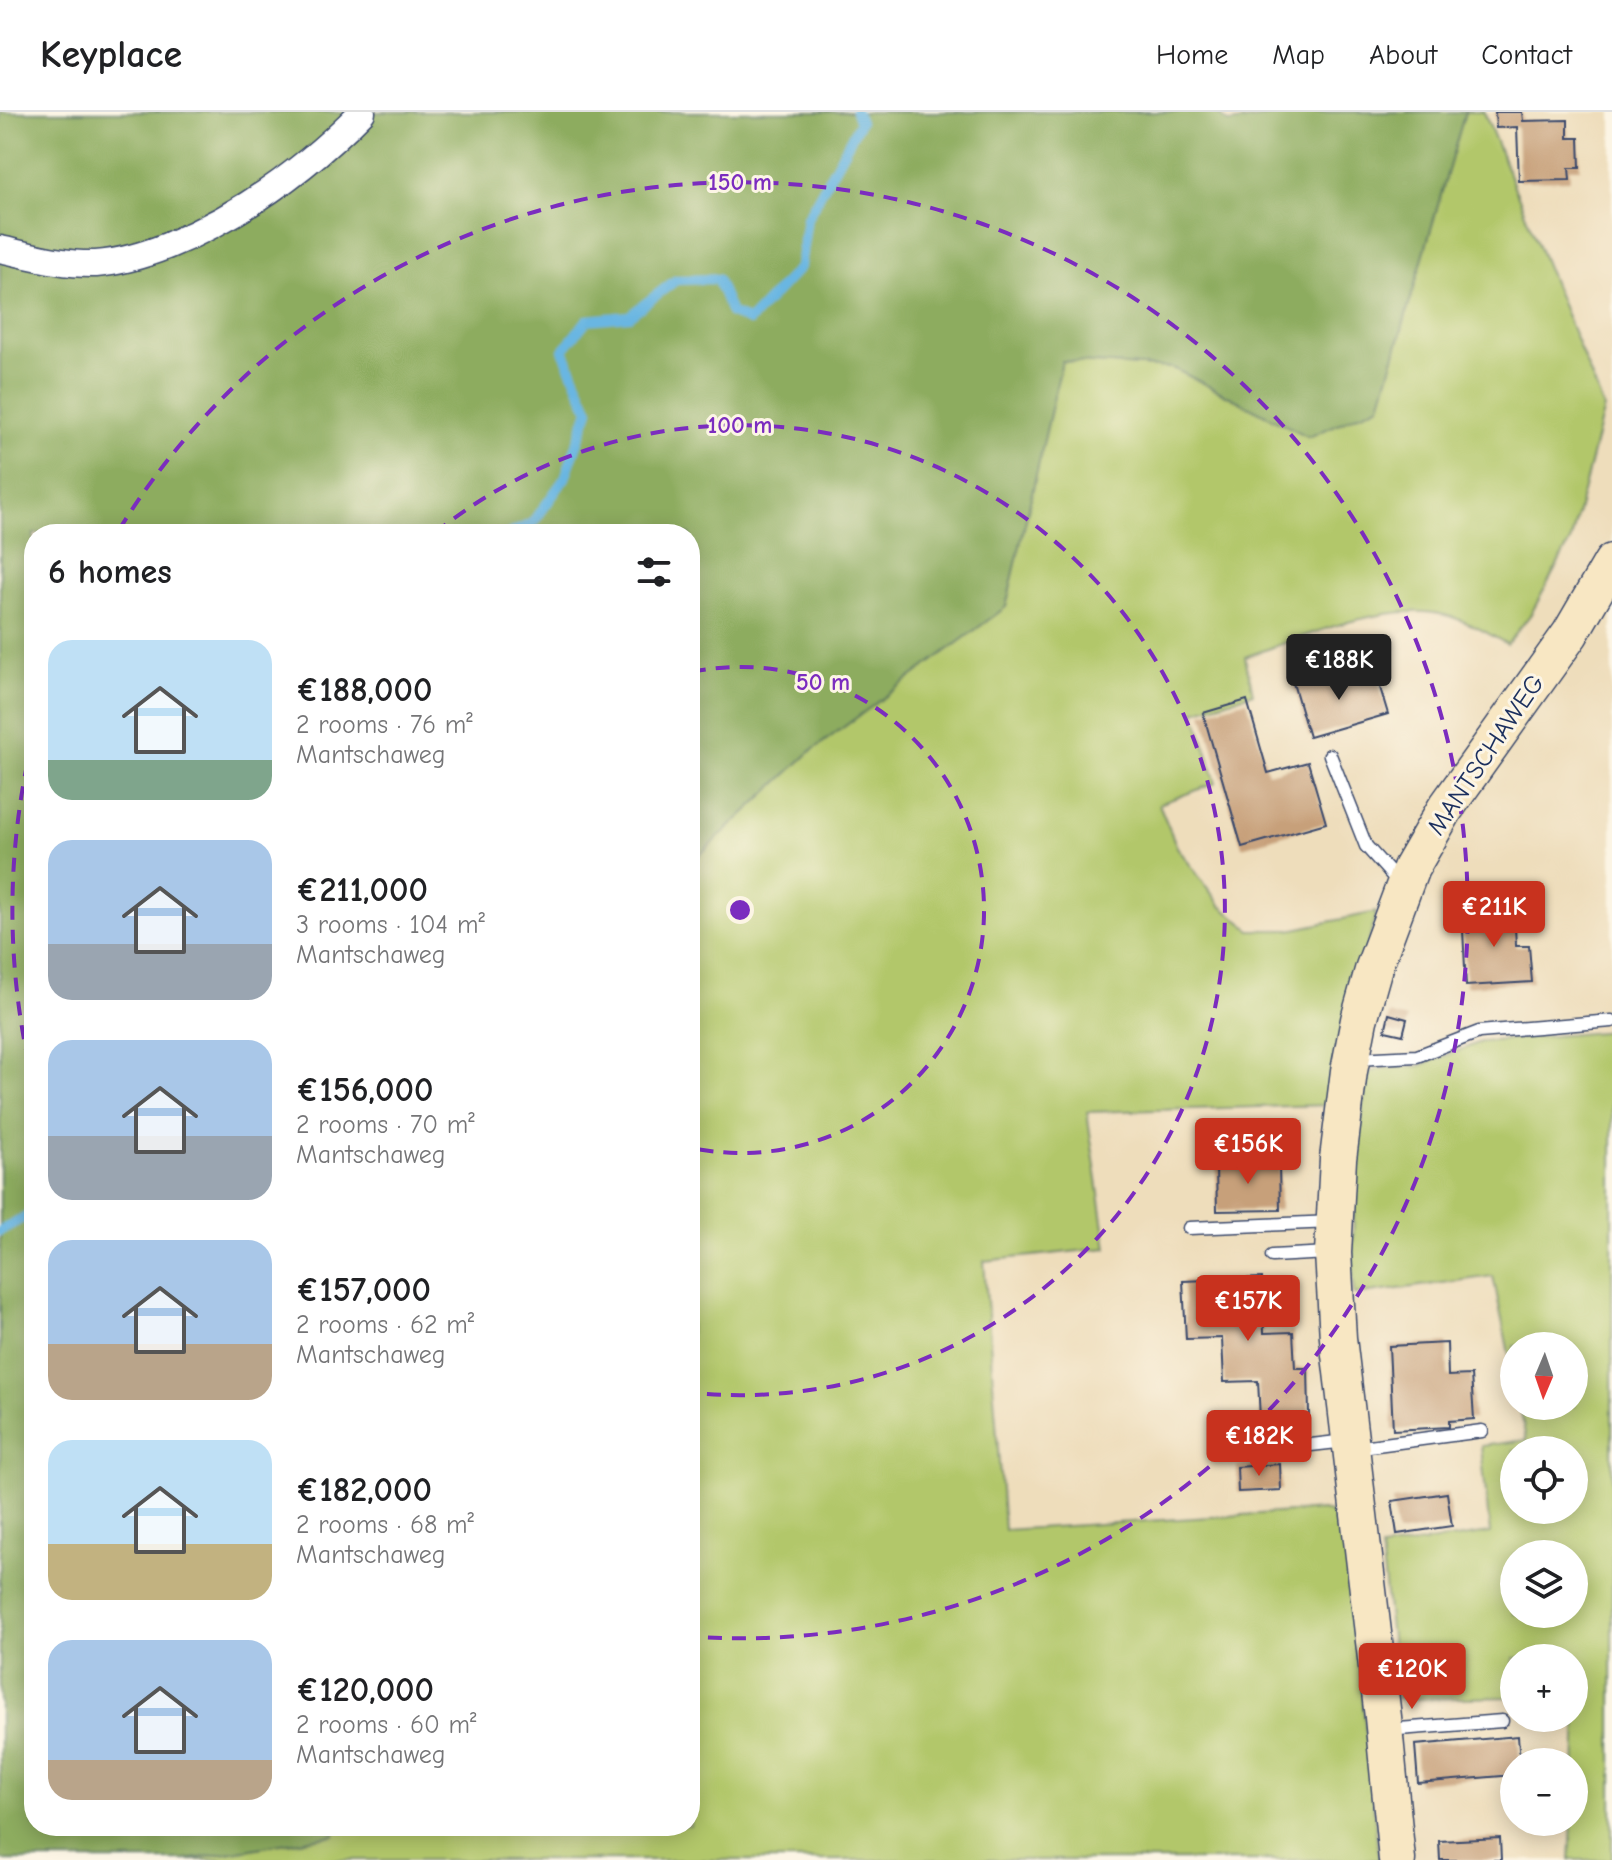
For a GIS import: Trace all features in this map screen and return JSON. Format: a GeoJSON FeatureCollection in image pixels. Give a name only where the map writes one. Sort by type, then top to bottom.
{"type":"FeatureCollection","features":[{"type":"Feature","properties":{"kind":"street"},"geometry":{"type":"LineString","coordinates":[[0,249],[64,263],[97,264],[136,258],[194,235],[248,204],[289,176],[336,138],[362,112]]}},
{"type":"Feature","properties":{"kind":"street","name":"MANTSCHAWEG"},"geometry":{"type":"LineString","coordinates":[[1397,1860],[1338,1338],[1334,1238],[1338,1159],[1352,1059],[1374,967],[1411,868],[1445,809],[1570,634],[1612,562]]}},
{"type":"Feature","properties":{"kind":"lane"},"geometry":{"type":"LineString","coordinates":[[1330,755],[1366,846],[1403,887]]}},
{"type":"Feature","properties":{"kind":"lane"},"geometry":{"type":"LineString","coordinates":[[1352,1059],[1417,1056],[1479,1032],[1612,1021]]}},
{"type":"Feature","properties":{"kind":"lane"},"geometry":{"type":"LineString","coordinates":[[1189,1228],[1334,1238]]}},
{"type":"Feature","properties":{"kind":"lane"},"geometry":{"type":"LineString","coordinates":[[1272,1256],[1334,1238]]}},
{"type":"Feature","properties":{"kind":"lane"},"geometry":{"type":"LineString","coordinates":[[1250,1452],[1482,1431]]}},
{"type":"Feature","properties":{"kind":"lane"},"geometry":{"type":"LineString","coordinates":[[1384,1730],[1500,1721]]}},
{"type":"Feature","properties":{"kind":"green space"},"geometry":{"type":"Polygon","coordinates":[[[0,112],[1216,112],[1229,123],[1299,112],[1465,112],[1380,405],[1309,437],[1173,368],[1062,361],[1006,607],[810,752],[700,855],[700,524],[24,524],[24,1836],[328,1836],[186,1860],[0,1860],[0,112]]]}},
{"type":"Feature","properties":{"kind":"green space"},"geometry":{"type":"Polygon","coordinates":[[[1465,112],[1484,112],[1604,408],[1571,540],[1531,614],[1507,644],[1463,621],[1434,613],[1411,612],[1363,618],[1245,657],[1253,693],[1195,711],[1216,783],[1159,804],[1177,847],[1221,906],[1251,930],[1290,930],[1376,912],[1330,1105],[1087,1112],[1107,1248],[984,1261],[1004,1530],[1323,1510],[1344,1520],[1379,1860],[186,1860],[328,1836],[700,1836],[700,855],[810,752],[1006,607],[1062,361],[1173,368],[1309,437],[1380,405],[1465,112]]]}},
{"type":"Feature","properties":{"kind":"green space"},"geometry":{"type":"Polygon","coordinates":[[[1612,1031],[1612,1860],[1570,1860],[1571,1836],[1588,1836],[1588,1748],[1576,1748],[1576,1732],[1588,1732],[1588,1644],[1500,1644],[1500,1697],[1398,1699],[1381,1549],[1490,1533],[1481,1446],[1500,1443],[1500,1524],[1588,1524],[1588,1436],[1525,1436],[1522,1420],[1588,1420],[1588,1332],[1505,1332],[1493,1276],[1354,1295],[1354,1211],[1367,1073],[1384,1068],[1419,1066],[1481,1042],[1612,1031]]]}},
{"type":"Feature","properties":{"kind":"building"},"geometry":{"type":"Polygon","coordinates":[[[1495,112],[1522,112],[1523,121],[1568,120],[1568,138],[1579,138],[1580,168],[1569,168],[1570,180],[1519,181],[1517,127],[1496,128],[1495,112]]]}},
{"type":"Feature","properties":{"kind":"building"},"geometry":{"type":"Polygon","coordinates":[[[1375,671],[1388,714],[1309,737],[1293,683],[1332,672],[1335,683],[1375,671]]]}},
{"type":"Feature","properties":{"kind":"building"},"geometry":{"type":"Polygon","coordinates":[[[1247,700],[1268,773],[1308,762],[1326,823],[1242,847],[1203,713],[1247,700]]]}},
{"type":"Feature","properties":{"kind":"building"},"geometry":{"type":"Polygon","coordinates":[[[1514,909],[1516,946],[1529,946],[1532,982],[1466,986],[1462,912],[1514,909]]]}},
{"type":"Feature","properties":{"kind":"building"},"geometry":{"type":"Polygon","coordinates":[[[1389,1014],[1407,1019],[1403,1035],[1385,1031],[1389,1014]]]}},
{"type":"Feature","properties":{"kind":"building"},"geometry":{"type":"Polygon","coordinates":[[[1270,1159],[1270,1165],[1279,1165],[1280,1210],[1217,1211],[1216,1167],[1228,1167],[1227,1160],[1270,1159]]]}},
{"type":"Feature","properties":{"kind":"building"},"geometry":{"type":"Polygon","coordinates":[[[1262,1278],[1264,1333],[1293,1332],[1295,1368],[1308,1368],[1309,1415],[1299,1415],[1299,1421],[1277,1422],[1277,1417],[1260,1418],[1258,1381],[1224,1382],[1222,1338],[1186,1339],[1183,1281],[1262,1278]]]}},
{"type":"Feature","properties":{"kind":"building"},"geometry":{"type":"Polygon","coordinates":[[[1447,1343],[1448,1376],[1471,1375],[1474,1419],[1449,1421],[1449,1427],[1393,1430],[1389,1346],[1447,1343]]]}},
{"type":"Feature","properties":{"kind":"building"},"geometry":{"type":"Polygon","coordinates":[[[1280,1464],[1281,1490],[1238,1492],[1237,1467],[1280,1464]]]}},
{"type":"Feature","properties":{"kind":"building"},"geometry":{"type":"Polygon","coordinates":[[[1447,1493],[1452,1526],[1397,1534],[1392,1501],[1447,1493]]]}},
{"type":"Feature","properties":{"kind":"building"},"geometry":{"type":"Polygon","coordinates":[[[1518,1736],[1519,1748],[1500,1748],[1500,1776],[1418,1783],[1415,1745],[1518,1736]]]}},
{"type":"Feature","properties":{"kind":"building"},"geometry":{"type":"Polygon","coordinates":[[[1500,1838],[1501,1860],[1440,1860],[1439,1841],[1500,1838]]]}},
{"type":"Feature","properties":{"kind":"waterway"},"geometry":{"type":"LineString","coordinates":[[531,524],[565,478],[589,410],[563,350],[587,320],[629,316],[676,280],[717,279],[731,313],[749,321],[800,267],[807,218],[860,122],[856,112]]}},
{"type":"Feature","properties":{"kind":"waterway"},"geometry":{"type":"LineString","coordinates":[[0,1231],[24,1218]]}}]}
